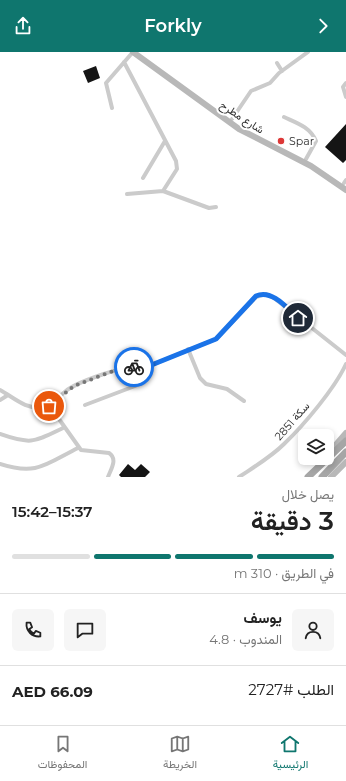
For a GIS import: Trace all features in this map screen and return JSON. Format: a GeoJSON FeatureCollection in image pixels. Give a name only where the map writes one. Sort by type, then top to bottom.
{"type":"FeatureCollection","features":[{"type":"Feature","properties":{"kind":"main road","name":"شارع مطرح"},"geometry":{"type":"LineString","coordinates":[[133,52],[239,129],[311,166],[346,190]]}},
{"type":"Feature","properties":{"kind":"main road","name":"شارع مطرح"},"geometry":{"type":"LineString","coordinates":[[138,52],[255,134],[306,159],[345,182]]}},
{"type":"Feature","properties":{"kind":"main road"},"geometry":{"type":"LineString","coordinates":[[334,447],[346,433]]}},
{"type":"Feature","properties":{"kind":"main road"},"geometry":{"type":"LineString","coordinates":[[334,454],[346,441]]}},
{"type":"Feature","properties":{"kind":"main road"},"geometry":{"type":"LineString","coordinates":[[322,477],[346,453]]}},
{"type":"Feature","properties":{"kind":"main road"},"geometry":{"type":"LineString","coordinates":[[331,477],[346,462]]}},
{"type":"Feature","properties":{"kind":"main road"},"geometry":{"type":"LineString","coordinates":[[308,477],[318,465]]}},
{"type":"Feature","properties":{"kind":"street"},"geometry":{"type":"LineString","coordinates":[[112,108],[106,84],[133,52]]}},
{"type":"Feature","properties":{"kind":"street"},"geometry":{"type":"LineString","coordinates":[[232,119],[251,91],[270,83],[282,71],[308,52]]}},
{"type":"Feature","properties":{"kind":"street"},"geometry":{"type":"LineString","coordinates":[[124,62],[176,161],[177,169],[163,191]]}},
{"type":"Feature","properties":{"kind":"street"},"geometry":{"type":"LineString","coordinates":[[277,63],[282,71]]}},
{"type":"Feature","properties":{"kind":"street"},"geometry":{"type":"LineString","coordinates":[[346,83],[343,87],[346,98]]}},
{"type":"Feature","properties":{"kind":"street"},"geometry":{"type":"LineString","coordinates":[[284,117],[308,129],[313,134],[316,141],[306,159]]}},
{"type":"Feature","properties":{"kind":"street"},"geometry":{"type":"LineString","coordinates":[[143,178],[165,141]]}},
{"type":"Feature","properties":{"kind":"street"},"geometry":{"type":"LineString","coordinates":[[127,194],[163,191],[209,208],[216,207]]}},
{"type":"Feature","properties":{"kind":"street"},"geometry":{"type":"LineString","coordinates":[[0,390],[31,406],[41,408],[49,406],[68,390],[81,384],[121,368],[131,367],[139,370],[216,339],[256,296],[266,294],[274,298],[346,355]]}},
{"type":"Feature","properties":{"kind":"street"},"geometry":{"type":"LineString","coordinates":[[188,349],[200,378],[206,384],[227,389],[244,401]]}},
{"type":"Feature","properties":{"kind":"street","name":"سكة 2851"},"geometry":{"type":"LineString","coordinates":[[239,477],[284,445],[342,373],[346,364]]}},
{"type":"Feature","properties":{"kind":"street"},"geometry":{"type":"LineString","coordinates":[[85,405],[135,386],[138,382],[139,370]]}},
{"type":"Feature","properties":{"kind":"street"},"geometry":{"type":"LineString","coordinates":[[342,373],[346,377]]}},
{"type":"Feature","properties":{"kind":"street"},"geometry":{"type":"LineString","coordinates":[[0,400],[8,394]]}},
{"type":"Feature","properties":{"kind":"street"},"geometry":{"type":"LineString","coordinates":[[49,406],[78,448],[84,452],[106,452],[112,455],[114,461],[108,477]]}},
{"type":"Feature","properties":{"kind":"street"},"geometry":{"type":"LineString","coordinates":[[0,434],[20,441],[29,442],[40,439],[63,428]]}},
{"type":"Feature","properties":{"kind":"street"},"geometry":{"type":"LineString","coordinates":[[0,464],[26,470],[38,468],[78,448]]}},
{"type":"Feature","properties":{"kind":"building"},"geometry":{"type":"Polygon","coordinates":[[[96,66],[100,78],[88,83],[83,71],[96,66]]]}},
{"type":"Feature","properties":{"kind":"building"},"geometry":{"type":"Polygon","coordinates":[[[346,124],[346,160],[343,163],[325,147],[346,124]]]}},
{"type":"Feature","properties":{"kind":"building"},"geometry":{"type":"Polygon","coordinates":[[[128,464],[135,470],[141,464],[150,472],[145,477],[121,477],[119,475],[128,464]]]}},
{"type":"Feature","properties":{"kind":"way so far"},"geometry":{"type":"LineString","coordinates":[[49,406],[62,394],[74,386],[121,368],[134,367]]}},
{"type":"Feature","properties":{"kind":"place","name":"Spar"},"geometry":{"type":"Point","coordinates":[281,141]}},
{"type":"Feature","properties":{"kind":"route"},"geometry":{"type":"LineString","coordinates":[[134,367],[139,370],[216,339],[256,296],[266,294],[271,296],[298,318]]}}]}
